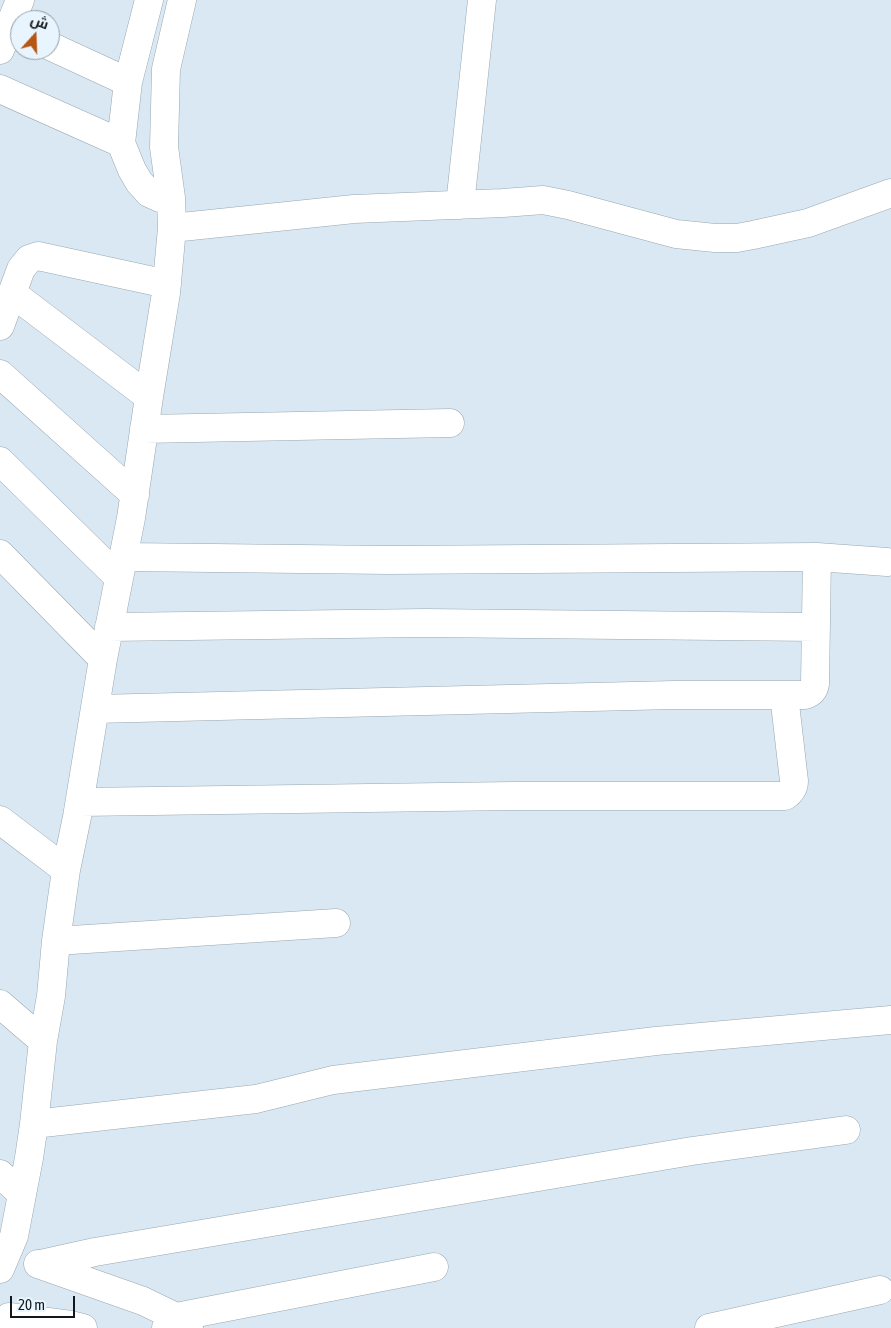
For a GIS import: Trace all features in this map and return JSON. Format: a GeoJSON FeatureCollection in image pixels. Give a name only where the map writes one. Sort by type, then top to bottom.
{"type":"FeatureCollection","features":[{"type":"Feature","properties":{"kind":"street"},"geometry":{"type":"LineString","coordinates":[[149,0],[128,82],[121,143],[132,170],[148,193],[160,198],[171,198]]}},
{"type":"Feature","properties":{"kind":"street"},"geometry":{"type":"LineString","coordinates":[[182,0],[166,68],[164,147],[171,198],[172,228],[167,284],[135,494],[103,659],[80,802],[66,870],[34,1124],[14,1236],[2,1265],[41,1264],[95,1252],[682,1152],[846,1130]]}},
{"type":"Feature","properties":{"kind":"street"},"geometry":{"type":"LineString","coordinates":[[460,205],[482,0]]}},
{"type":"Feature","properties":{"kind":"street"},"geometry":{"type":"LineString","coordinates":[[60,51],[128,82]]}},
{"type":"Feature","properties":{"kind":"street"},"geometry":{"type":"LineString","coordinates":[[0,89],[121,143]]}},
{"type":"Feature","properties":{"kind":"street"},"geometry":{"type":"LineString","coordinates":[[172,228],[354,209],[543,200],[676,234],[737,238],[808,223],[891,192]]}},
{"type":"Feature","properties":{"kind":"street"},"geometry":{"type":"LineString","coordinates":[[0,326],[21,269],[29,259],[38,256],[167,284]]}},
{"type":"Feature","properties":{"kind":"street"},"geometry":{"type":"LineString","coordinates":[[12,293],[149,397]]}},
{"type":"Feature","properties":{"kind":"street"},"geometry":{"type":"LineString","coordinates":[[0,374],[135,494]]}},
{"type":"Feature","properties":{"kind":"street"},"geometry":{"type":"LineString","coordinates":[[144,429],[450,423]]}},
{"type":"Feature","properties":{"kind":"street"},"geometry":{"type":"LineString","coordinates":[[0,460],[121,568],[388,560],[817,557],[888,562]]}},
{"type":"Feature","properties":{"kind":"street"},"geometry":{"type":"LineString","coordinates":[[0,554],[103,659]]}},
{"type":"Feature","properties":{"kind":"street"},"geometry":{"type":"LineString","coordinates":[[94,709],[810,694],[816,684],[817,557]]}},
{"type":"Feature","properties":{"kind":"street"},"geometry":{"type":"LineString","coordinates":[[109,627],[425,623],[816,627]]}},
{"type":"Feature","properties":{"kind":"street"},"geometry":{"type":"LineString","coordinates":[[80,802],[514,796],[781,797],[790,792],[794,785],[784,695]]}},
{"type":"Feature","properties":{"kind":"street"},"geometry":{"type":"LineString","coordinates":[[0,820],[66,870]]}},
{"type":"Feature","properties":{"kind":"street"},"geometry":{"type":"LineString","coordinates":[[56,940],[336,922]]}},
{"type":"Feature","properties":{"kind":"street"},"geometry":{"type":"LineString","coordinates":[[0,1004],[44,1041]]}},
{"type":"Feature","properties":{"kind":"street"},"geometry":{"type":"LineString","coordinates":[[34,1124],[256,1098],[334,1080],[656,1040],[891,1020]]}},
{"type":"Feature","properties":{"kind":"street"},"geometry":{"type":"LineString","coordinates":[[0,1174],[22,1194]]}},
{"type":"Feature","properties":{"kind":"street"},"geometry":{"type":"LineString","coordinates":[[41,1264],[143,1301],[178,1324],[434,1266]]}},
{"type":"Feature","properties":{"kind":"street"},"geometry":{"type":"LineString","coordinates":[[709,1328],[880,1290]]}},
{"type":"Feature","properties":{"kind":"street"},"geometry":{"type":"LineString","coordinates":[[4,1316],[83,1328]]}}]}
